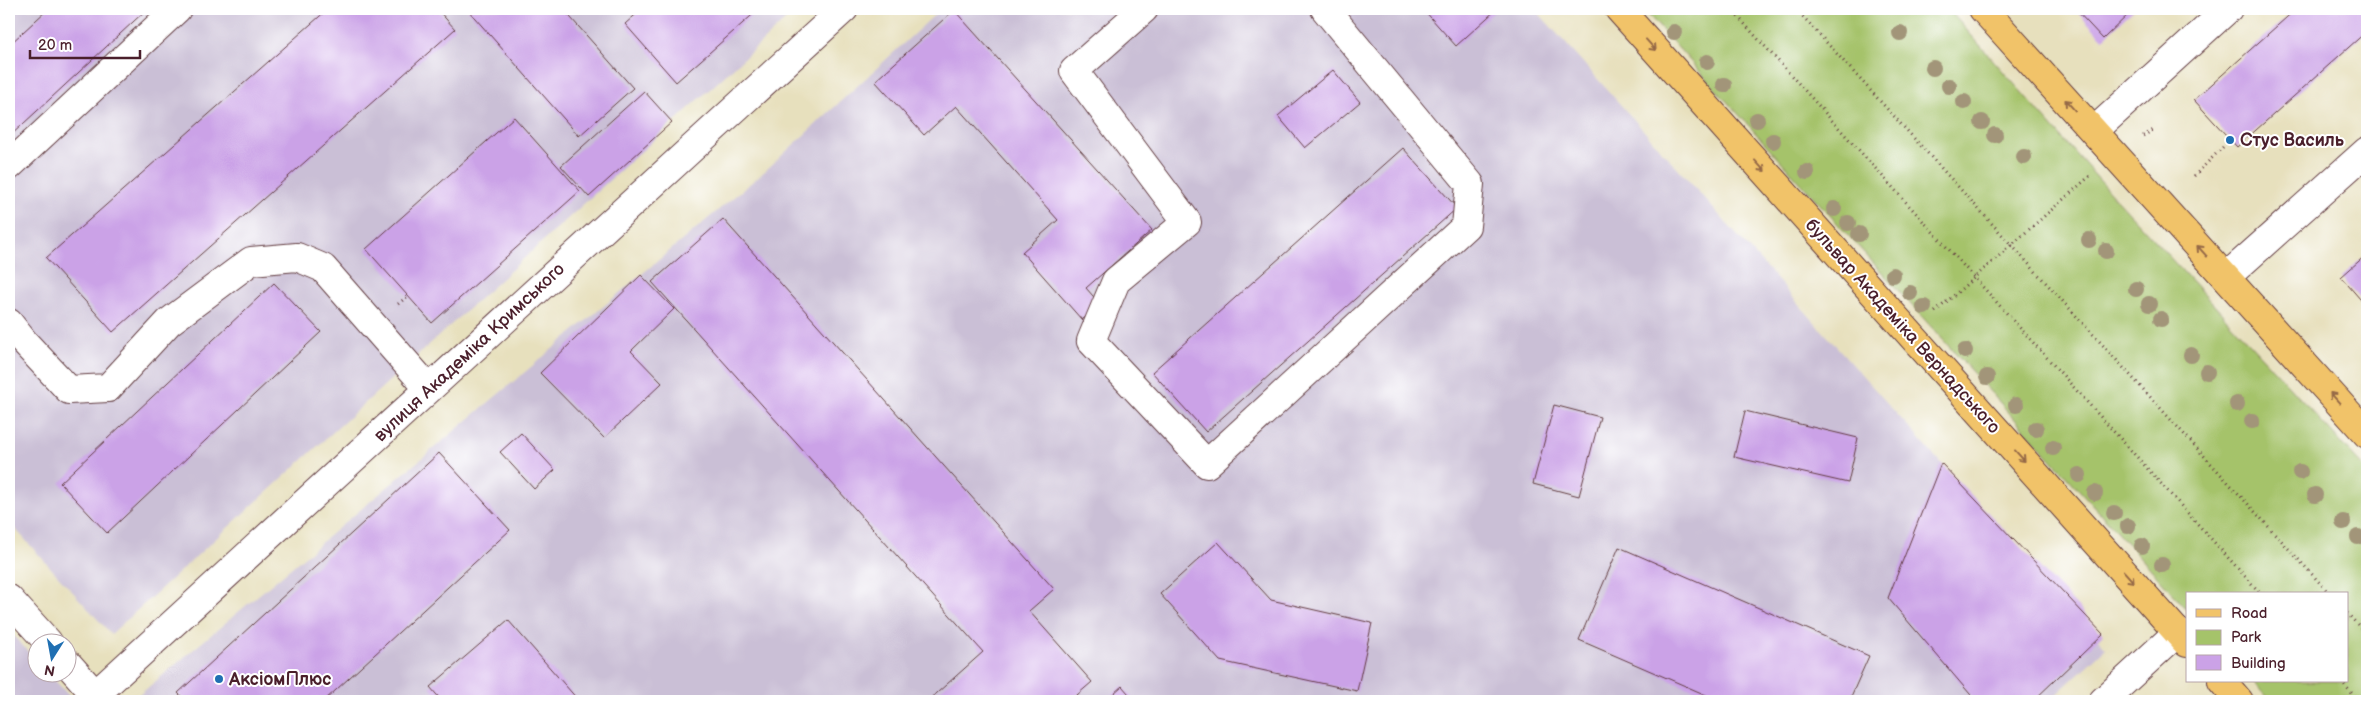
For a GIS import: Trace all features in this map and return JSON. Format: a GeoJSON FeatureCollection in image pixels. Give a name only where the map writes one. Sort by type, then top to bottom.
{"type":"FeatureCollection","features":[{"type":"Feature","properties":{"kind":"main road","name":"бульвар Академіка Вернадського"},"geometry":{"type":"LineString","coordinates":[[1618,9],[2182,637]]}},
{"type":"Feature","properties":{"kind":"main road"},"geometry":{"type":"LineString","coordinates":[[1983,9],[2367,434]]}},
{"type":"Feature","properties":{"kind":"main road"},"geometry":{"type":"LineString","coordinates":[[2223,682],[2239,701]]}},
{"type":"Feature","properties":{"kind":"street"},"geometry":{"type":"LineString","coordinates":[[9,166],[177,9]]}},
{"type":"Feature","properties":{"kind":"street","name":"вулиця Академіка Кримського"},"geometry":{"type":"LineString","coordinates":[[98,698],[429,389],[844,9]]}},
{"type":"Feature","properties":{"kind":"street"},"geometry":{"type":"LineString","coordinates":[[1144,9],[1074,71],[1187,222],[1116,281],[1091,341],[1208,464],[1466,226],[1470,184],[1325,9]]}},
{"type":"Feature","properties":{"kind":"street"},"geometry":{"type":"LineString","coordinates":[[2094,131],[2222,11]]}},
{"type":"Feature","properties":{"kind":"street"},"geometry":{"type":"LineString","coordinates":[[2226,277],[2367,151]]}},
{"type":"Feature","properties":{"kind":"street"},"geometry":{"type":"LineString","coordinates":[[9,323],[24,342],[69,390],[108,388],[169,322],[251,261],[297,257],[323,268],[429,389]]}},
{"type":"Feature","properties":{"kind":"street"},"geometry":{"type":"LineString","coordinates":[[9,599],[39,632]]}},
{"type":"Feature","properties":{"kind":"street"},"geometry":{"type":"LineString","coordinates":[[2103,701],[2182,637]]}},
{"type":"Feature","properties":{"kind":"street"},"geometry":{"type":"LineString","coordinates":[[78,675],[98,698]]}},
{"type":"Feature","properties":{"kind":"path"},"geometry":{"type":"LineString","coordinates":[[1731,9],[2259,592]]}},
{"type":"Feature","properties":{"kind":"path"},"geometry":{"type":"LineString","coordinates":[[1796,9],[2328,592]]}},
{"type":"Feature","properties":{"kind":"path"},"geometry":{"type":"LineString","coordinates":[[1910,333],[2114,154],[2155,129]]}},
{"type":"Feature","properties":{"kind":"path"},"geometry":{"type":"LineString","coordinates":[[2194,176],[2224,147]]}},
{"type":"Feature","properties":{"kind":"path"},"geometry":{"type":"LineString","coordinates":[[2348,614],[2367,635]]}},
{"type":"Feature","properties":{"kind":"path"},"geometry":{"type":"LineString","coordinates":[[2342,682],[2359,701]]}},
{"type":"Feature","properties":{"kind":"shaded area"},"geometry":{"type":"Polygon","coordinates":[[[9,9],[798,9],[111,634],[9,522],[9,9]]]}},
{"type":"Feature","properties":{"kind":"shaded area"},"geometry":{"type":"Polygon","coordinates":[[[941,9],[1535,9],[2106,648],[2049,701],[132,701],[765,171],[941,9]]]}},
{"type":"Feature","properties":{"kind":"shaded area"},"geometry":{"type":"Polygon","coordinates":[[[9,630],[28,652],[28,682],[56,682],[74,701],[9,701],[9,630]]]}},
{"type":"Feature","properties":{"kind":"green space"},"geometry":{"type":"Polygon","coordinates":[[[1643,9],[1948,9],[2116,199],[2367,471],[2367,701],[2271,701],[2254,682],[2348,682],[2348,592],[2186,592],[2186,608],[1643,9]]]}},
{"type":"Feature","properties":{"kind":"building"},"geometry":{"type":"Polygon","coordinates":[[[48,9],[147,9],[9,137],[9,45],[48,9]]]}},
{"type":"Feature","properties":{"kind":"building"},"geometry":{"type":"Polygon","coordinates":[[[328,9],[437,9],[455,29],[113,332],[46,258],[328,9]]]}},
{"type":"Feature","properties":{"kind":"building"},"geometry":{"type":"Polygon","coordinates":[[[467,9],[563,9],[633,88],[579,136],[467,9]]]}},
{"type":"Feature","properties":{"kind":"building"},"geometry":{"type":"Polygon","coordinates":[[[642,9],[759,9],[676,82],[625,24],[642,9]]]}},
{"type":"Feature","properties":{"kind":"building"},"geometry":{"type":"Polygon","coordinates":[[[1423,9],[1497,9],[1456,46],[1423,9]]]}},
{"type":"Feature","properties":{"kind":"building"},"geometry":{"type":"Polygon","coordinates":[[[2075,9],[2134,9],[2103,39],[2075,9]]]}},
{"type":"Feature","properties":{"kind":"building"},"geometry":{"type":"Polygon","coordinates":[[[2296,9],[2367,9],[2367,31],[2237,147],[2194,100],[2296,9]]]}},
{"type":"Feature","properties":{"kind":"building"},"geometry":{"type":"Polygon","coordinates":[[[954,10],[1152,230],[1086,288],[1100,304],[1082,320],[1022,252],[1058,220],[956,106],[924,135],[875,81],[954,10]]]}},
{"type":"Feature","properties":{"kind":"building"},"geometry":{"type":"Polygon","coordinates":[[[1333,70],[1360,102],[1305,148],[1278,116],[1333,70]]]}},
{"type":"Feature","properties":{"kind":"building"},"geometry":{"type":"Polygon","coordinates":[[[644,91],[672,122],[589,197],[561,166],[644,91]]]}},
{"type":"Feature","properties":{"kind":"building"},"geometry":{"type":"Polygon","coordinates":[[[514,117],[580,191],[432,323],[366,249],[514,117]]]}},
{"type":"Feature","properties":{"kind":"building"},"geometry":{"type":"Polygon","coordinates":[[[1403,148],[1457,208],[1206,432],[1152,372],[1403,148]]]}},
{"type":"Feature","properties":{"kind":"building"},"geometry":{"type":"Polygon","coordinates":[[[723,219],[1054,589],[1029,611],[1092,682],[1070,701],[928,701],[983,652],[652,282],[723,219]]]}},
{"type":"Feature","properties":{"kind":"building"},"geometry":{"type":"Polygon","coordinates":[[[2367,254],[2367,307],[2341,277],[2367,254]]]}},
{"type":"Feature","properties":{"kind":"building"},"geometry":{"type":"Polygon","coordinates":[[[641,275],[674,309],[631,351],[662,383],[604,438],[540,373],[641,275]]]}},
{"type":"Feature","properties":{"kind":"building"},"geometry":{"type":"Polygon","coordinates":[[[274,283],[321,332],[107,533],[60,483],[274,283]]]}},
{"type":"Feature","properties":{"kind":"building"},"geometry":{"type":"Polygon","coordinates":[[[1554,405],[1600,417],[1579,496],[1533,484],[1554,405]]]}},
{"type":"Feature","properties":{"kind":"building"},"geometry":{"type":"Polygon","coordinates":[[[1745,411],[1858,438],[1848,483],[1734,457],[1745,411]]]}},
{"type":"Feature","properties":{"kind":"building"},"geometry":{"type":"Polygon","coordinates":[[[521,433],[555,470],[534,489],[500,452],[521,433]]]}},
{"type":"Feature","properties":{"kind":"building"},"geometry":{"type":"Polygon","coordinates":[[[439,453],[510,530],[324,701],[186,701],[178,693],[439,453]]]}},
{"type":"Feature","properties":{"kind":"building"},"geometry":{"type":"Polygon","coordinates":[[[1941,463],[2103,634],[2033,701],[1976,701],[1888,598],[1941,463]]]}},
{"type":"Feature","properties":{"kind":"building"},"geometry":{"type":"Polygon","coordinates":[[[1218,542],[1271,600],[1372,623],[1357,691],[1220,661],[1160,594],[1218,542]]]}},
{"type":"Feature","properties":{"kind":"building"},"geometry":{"type":"Polygon","coordinates":[[[1619,547],[1869,656],[1849,701],[1720,701],[1579,640],[1619,547]]]}},
{"type":"Feature","properties":{"kind":"building"},"geometry":{"type":"Polygon","coordinates":[[[508,620],[579,701],[442,701],[430,687],[508,620]]]}},
{"type":"Feature","properties":{"kind":"building"},"geometry":{"type":"Polygon","coordinates":[[[1122,686],[1135,701],[1105,701],[1122,686]]]}},
{"type":"Feature","properties":{"kind":"place","name":"Стус Василь"},"geometry":{"type":"Point","coordinates":[2230,140]}},
{"type":"Feature","properties":{"kind":"place","name":"АксіомПлюс"},"geometry":{"type":"Point","coordinates":[219,679]}}]}
